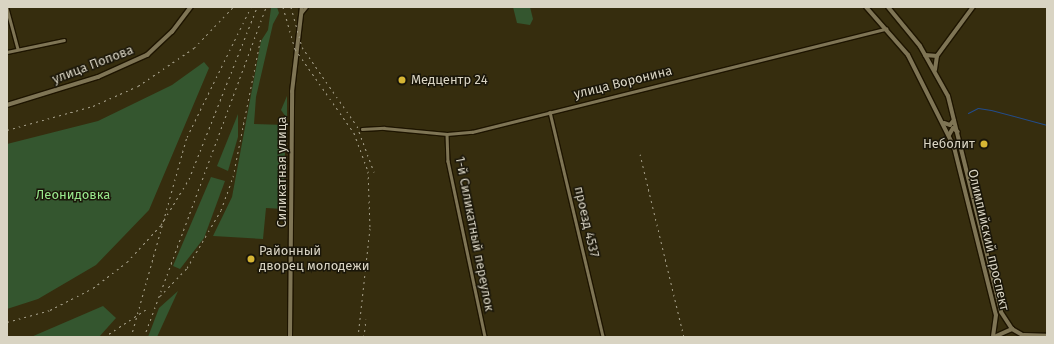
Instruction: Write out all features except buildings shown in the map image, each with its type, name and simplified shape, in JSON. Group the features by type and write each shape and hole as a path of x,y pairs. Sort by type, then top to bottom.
{"main road":[{"name":"Олимпийский проспект","path":"866,7 887,29 916,68 949,135 962,172 996,315 993,337"},
{"name":"Олимпийский проспект","path":"888,7 935,70 954,118 1001,312 1012,329"},
{"path":"944,123 952,125 954,118"},
{"path":"949,135 953,128 958,132"},
{"path":"993,337 1012,329 1025,336 1047,336"}],"street":[{"name":"улица Попова","path":"7,106 98,77 146,55 172,32 191,7"},
{"name":"Силикатная улица","path":"290,337 292,92 300,13 302,7"},
{"path":"300,13 306,7"},
{"path":"935,70 937,56 973,7"},
{"path":"7,8 18,49"},
{"name":"улица Воронина","path":"362,129 447,134 472,132 887,29"},
{"path":"7,52 64,40"},
{"path":"924,54 937,56"},
{"name":"проезд 4537","path":"550,112 603,337"},
{"name":"1-й Силикатный переулок","path":"447,134 448,161 485,337"}],"green space":[{"path":"277,7 279,13 273,24 256,97 254,124 286,125 283,209 266,208 263,239 213,236 232,197 261,41 268,30 271,8"},
{"path":"513,7 530,7 533,19 530,25 517,23"},
{"name":"Леонидовка","path":"204,62 209,68 149,210 96,265 38,299 7,309 7,144 98,121 172,85"},
{"path":"287,96 287,117 286,117 281,110"},
{"path":"238,114 238,137 228,171 217,166"},
{"path":"211,177 225,181 204,238 180,269 173,266"},
{"path":"178,291 157,337 148,337 159,308"},
{"path":"103,306 116,318 99,337 31,337"}],"waterway":[{"path":"968,113 978,108 1047,125"}],"railway":[{"path":"7,130 93,106 138,86 194,48 233,7"},
{"path":"131,337 187,137 251,7"},
{"path":"7,322 50,310 93,288 127,262 161,225 189,179 257,7"},
{"path":"144,337 266,7"},
{"path":"283,7 295,49 354,133 368,171 370,228 358,337"},
{"path":"291,7 302,47 357,126 374,172"},
{"path":"160,296 187,268 221,210 233,177 261,37"},
{"path":"640,154 684,337"},
{"path":"104,337 148,308"},
{"path":"364,337 366,319"}],"place":[{"name":"Медцентр 24","path":"402,80"},
{"name":"Неболит","path":"984,144"},
{"name":"Районный дворец молодежи","path":"251,259"}]}
